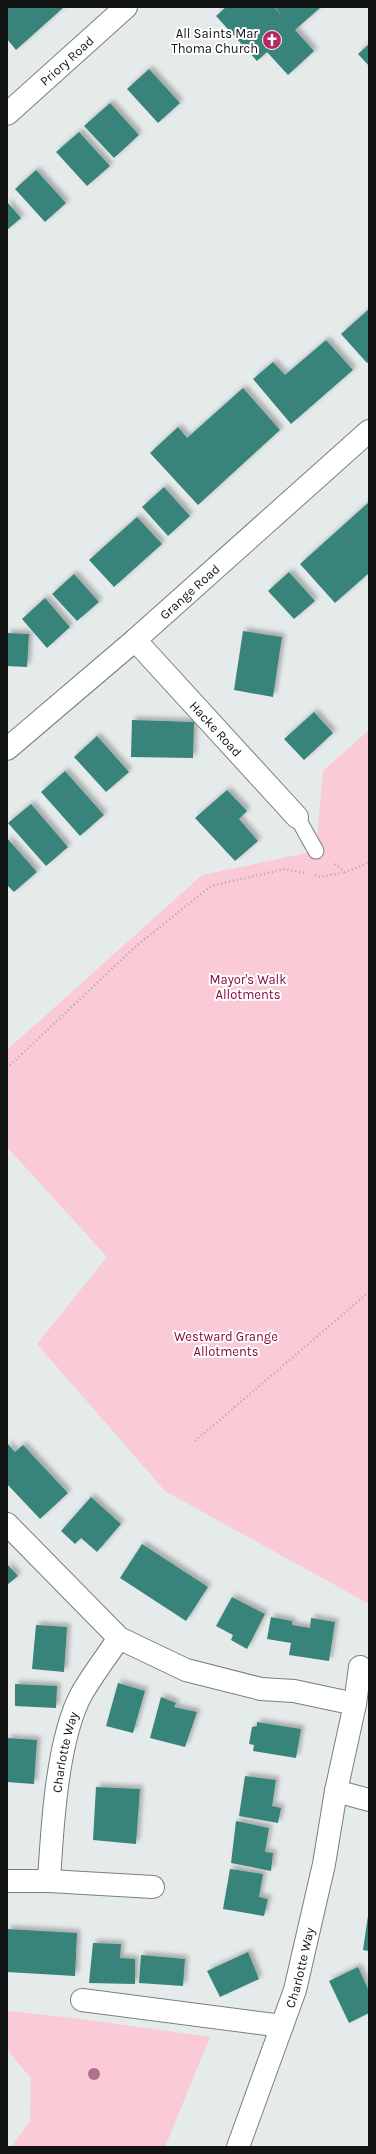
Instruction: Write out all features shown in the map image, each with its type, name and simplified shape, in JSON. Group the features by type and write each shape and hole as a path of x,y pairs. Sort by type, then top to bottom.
{"street":[{"name":"Priory Road","path":"7,114 126,7"},
{"name":"Grange Road","path":"7,749 136,640 369,431"},
{"name":"Hacke Road","path":"136,640 297,817"},
{"path":"7,1524 120,1638 186,1670 261,1689 294,1691 355,1704"},
{"name":"Charlotte Way","path":"49,1881 51,1846 61,1764 69,1724 82,1694 120,1638"},
{"name":"Charlotte Way","path":"238,2147 295,1990 324,1864 336,1791 355,1704 360,1667"},
{"path":"336,1791 369,1800"},
{"path":"7,1881 49,1881 153,1887"},
{"path":"82,2000 282,2026"}],"lane":[{"path":"297,817 316,851"}],"path":[{"path":"316,851 346,872"},
{"path":"314,875 321,877 346,872 362,866 369,861"},
{"path":"7,1068 136,946 211,886 285,869 307,874"},
{"path":"195,1441 369,1292"}],"green space":[{"path":"369,730 369,1604 165,1491 37,1344 107,1257 7,1147 7,1050 202,875 316,851 323,771"},
{"path":"7,2011 74,2018 210,2037 165,2147 11,2147 30,2121 31,2078 7,2050"}],"building":[{"path":"7,7 64,7 16,50 7,39"},
{"name":"All Saints Mar Thoma Church","path":"226,7 274,7 283,17 275,7 321,7 295,30 314,51 288,75 267,52 257,61 216,16"},
{"path":"369,44 369,66 358,54"},
{"path":"149,69 180,103 158,123 127,89"},
{"path":"110,103 139,135 114,158 84,126"},
{"path":"79,132 110,166 87,186 56,152"},
{"path":"36,170 66,203 45,222 15,189"},
{"path":"7,202 21,218 7,230"},
{"path":"369,309 369,362 367,363 341,334"},
{"path":"326,340 353,370 291,424 253,379 273,362 285,375"},
{"path":"243,388 280,430 198,505 150,453 178,427 187,438"},
{"path":"164,487 190,516 168,536 142,507"},
{"path":"369,502 369,573 335,603 300,564"},
{"path":"137,517 162,544 114,587 89,560"},
{"path":"289,572 315,601 294,619 268,591"},
{"path":"74,574 99,602 77,621 52,594"},
{"path":"45,598 70,627 47,648 22,619"},
{"path":"243,631 282,637 273,697 234,690"},
{"path":"7,633 29,634 27,667 7,666"},
{"path":"314,712 333,733 304,760 284,739"},
{"path":"132,720 194,722 193,758 131,757"},
{"path":"97,736 129,772 106,792 74,757"},
{"path":"65,771 104,815 80,836 41,792"},
{"path":"227,790 247,811 239,819 258,841 235,861 195,818"},
{"path":"31,804 68,847 46,866 8,823"},
{"path":"7,838 37,872 14,892 7,885"},
{"path":"7,1443 15,1452 23,1445 68,1493 40,1519 7,1484"},
{"path":"91,1497 121,1524 97,1552 81,1538 75,1544 61,1531"},
{"path":"142,1544 208,1587 186,1621 120,1578"},
{"path":"7,1564 18,1576 7,1585"},
{"path":"232,1597 265,1614 247,1649 231,1640 233,1635 216,1626"},
{"path":"271,1617 292,1621 292,1625 310,1628 311,1618 335,1622 329,1661 289,1655 291,1643 267,1639"},
{"path":"36,1625 67,1627 64,1672 32,1669"},
{"path":"118,1683 145,1691 133,1733 106,1726"},
{"path":"15,1684 57,1686 56,1708 15,1706"},
{"path":"161,1697 176,1703 174,1707 197,1712 185,1747 150,1738"},
{"path":"257,1722 301,1729 296,1758 253,1751 254,1745 249,1744 252,1727 257,1726"},
{"path":"7,1738 37,1740 34,1784 7,1782"},
{"path":"245,1776 276,1780 272,1806 281,1808 278,1823 239,1816"},
{"path":"96,1787 140,1789 136,1844 93,1840"},
{"path":"236,1821 269,1828 265,1852 273,1853 271,1871 231,1863"},
{"path":"230,1869 263,1874 259,1897 268,1899 264,1916 223,1909"},
{"path":"369,1916 369,1951 363,1950"},
{"path":"7,1929 77,1933 75,1976 7,1972"},
{"path":"93,1943 121,1944 120,1958 135,1959 135,1984 89,1983"},
{"path":"248,1952 259,1979 220,1997 207,1971"},
{"path":"141,1955 185,1959 183,1986 139,1983"},
{"path":"358,1967 369,1991 369,2013 349,2023 329,1981"}],"place":[{"name":"All Saints Mar Thoma Church","path":"272,40"}],"park label":[{"name":"Mayor's Walk Allotments","path":"248,986"},
{"name":"Westward Grange Allotments","path":"226,1344"}]}
